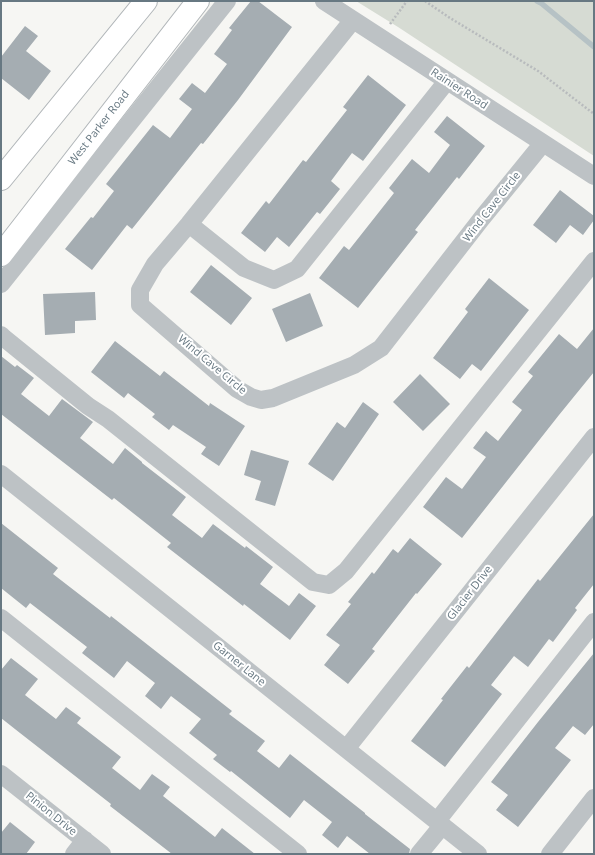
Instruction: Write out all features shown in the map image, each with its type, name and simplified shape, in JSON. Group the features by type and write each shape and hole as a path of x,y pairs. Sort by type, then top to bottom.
{"main road":[{"path":"1,179 146,1"},
{"name":"West Parker Road","path":"1,255 198,1"}],"street":[{"path":"1,284 227,1"},
{"name":"Rainier Road","path":"324,1 594,176"},
{"name":"Wind Cave Circle","path":"353,20 155,264 140,290 140,305 238,389 251,397 261,400 273,398 354,365 382,348 482,218 543,143"},
{"path":"189,224 244,268 274,280 297,269 448,81"},
{"path":"1,335 88,406 108,419 313,582 329,585 346,571 594,260"},
{"name":"Glacier Drive","path":"346,749 594,437"},
{"name":"Garner Lane","path":"1,474 478,854"},
{"path":"1,618 286,850"},
{"path":"419,854 440,823 594,622"},
{"name":"Pinion Drive","path":"1,774 79,847 102,854"},
{"path":"550,854 594,798"}],"path":[{"path":"380,37 407,1"},
{"path":"425,1 450,18 538,71 594,114"}],"shaded area":[{"path":"356,1 594,1 594,156 398,27"}],"building":[{"path":"251,1 258,1 292,27 238,100 203,144 201,143 132,229 127,225 92,270 65,249 91,217 93,218 114,191 106,184 153,125 170,138 192,109 179,99 192,83 205,93 227,64 214,54 232,30 229,28"},
{"path":"25,26 38,36 26,51 51,71 29,100 1,78 1,57"},
{"path":"368,75 406,105 363,161 352,153 331,181 340,189 320,214 317,212 289,247 277,237 265,252 241,233 266,201 269,204 303,160 306,162 347,110 343,107"},
{"path":"447,116 485,146 459,179 457,177 415,230 418,232 358,308 319,278 344,246 349,250 394,193 389,188 412,159 429,173 450,145 434,132"},
{"path":"560,190 594,216 594,220 583,235 570,225 556,243 533,225"},
{"path":"211,265 252,298 231,325 190,292"},
{"path":"489,278 529,310 481,371 472,364 460,379 433,358 468,312 465,309"},
{"path":"95,292 96,320 75,321 75,333 45,335 43,294"},
{"path":"310,293 323,326 286,342 272,309"},
{"path":"594,328 594,372 462,538 423,507 446,477 462,489 486,457 473,448 486,431 498,441 522,410 512,402 533,376 528,372 559,334 577,349"},
{"path":"115,341 160,376 164,371 209,406 210,403 245,426 219,466 201,454 206,447 173,425 169,430 152,417 155,414 128,393 124,398 91,372"},
{"path":"1,356 15,367 17,365 34,378 21,394 49,416 62,399 93,422 80,438 113,464 125,448 186,497 172,515 202,538 213,524 245,548 246,546 273,567 260,584 289,606 299,593 316,606 290,640 244,604 243,606 167,547 171,543 114,498 112,500 1,414"},
{"path":"420,374 450,404 423,431 393,402"},
{"path":"363,402 379,414 333,481 308,464 337,422 345,428"},
{"path":"251,450 289,461 275,506 255,500 261,481 244,475"},
{"path":"594,514 594,584 575,608 577,610 553,642 549,639 528,667 514,656 491,685 502,694 445,767 411,741 467,666 469,668 538,579 540,581"},
{"path":"1,523 58,568 53,574 110,618 111,616 232,711 229,714 265,741 257,751 279,768 290,754 410,849 409,854 370,854 347,836 338,848 322,835 332,822 304,800 290,818 231,771 230,772 213,759 217,755 189,733 201,719 171,696 161,709 145,696 155,683 127,661 114,678 82,653 87,647 30,603 26,608 1,588"},
{"path":"410,538 442,564 417,594 416,593 372,649 375,651 348,684 324,665 340,645 326,635 351,604 348,602 372,572 374,574 393,549 398,553"},
{"path":"594,653 594,724 585,735 573,726 555,748 571,760 518,827 496,810 508,795 491,782"},
{"path":"11,658 38,679 25,695 56,719 66,707 81,718 77,723 121,757 112,768 140,790 152,774 170,787 163,796 215,837 222,828 255,854 172,854 110,806 111,804 1,718 1,670"},
{"path":"10,822 35,842 26,854 1,854 1,833"}],"waterway":[{"path":"537,1 594,47"}]}
